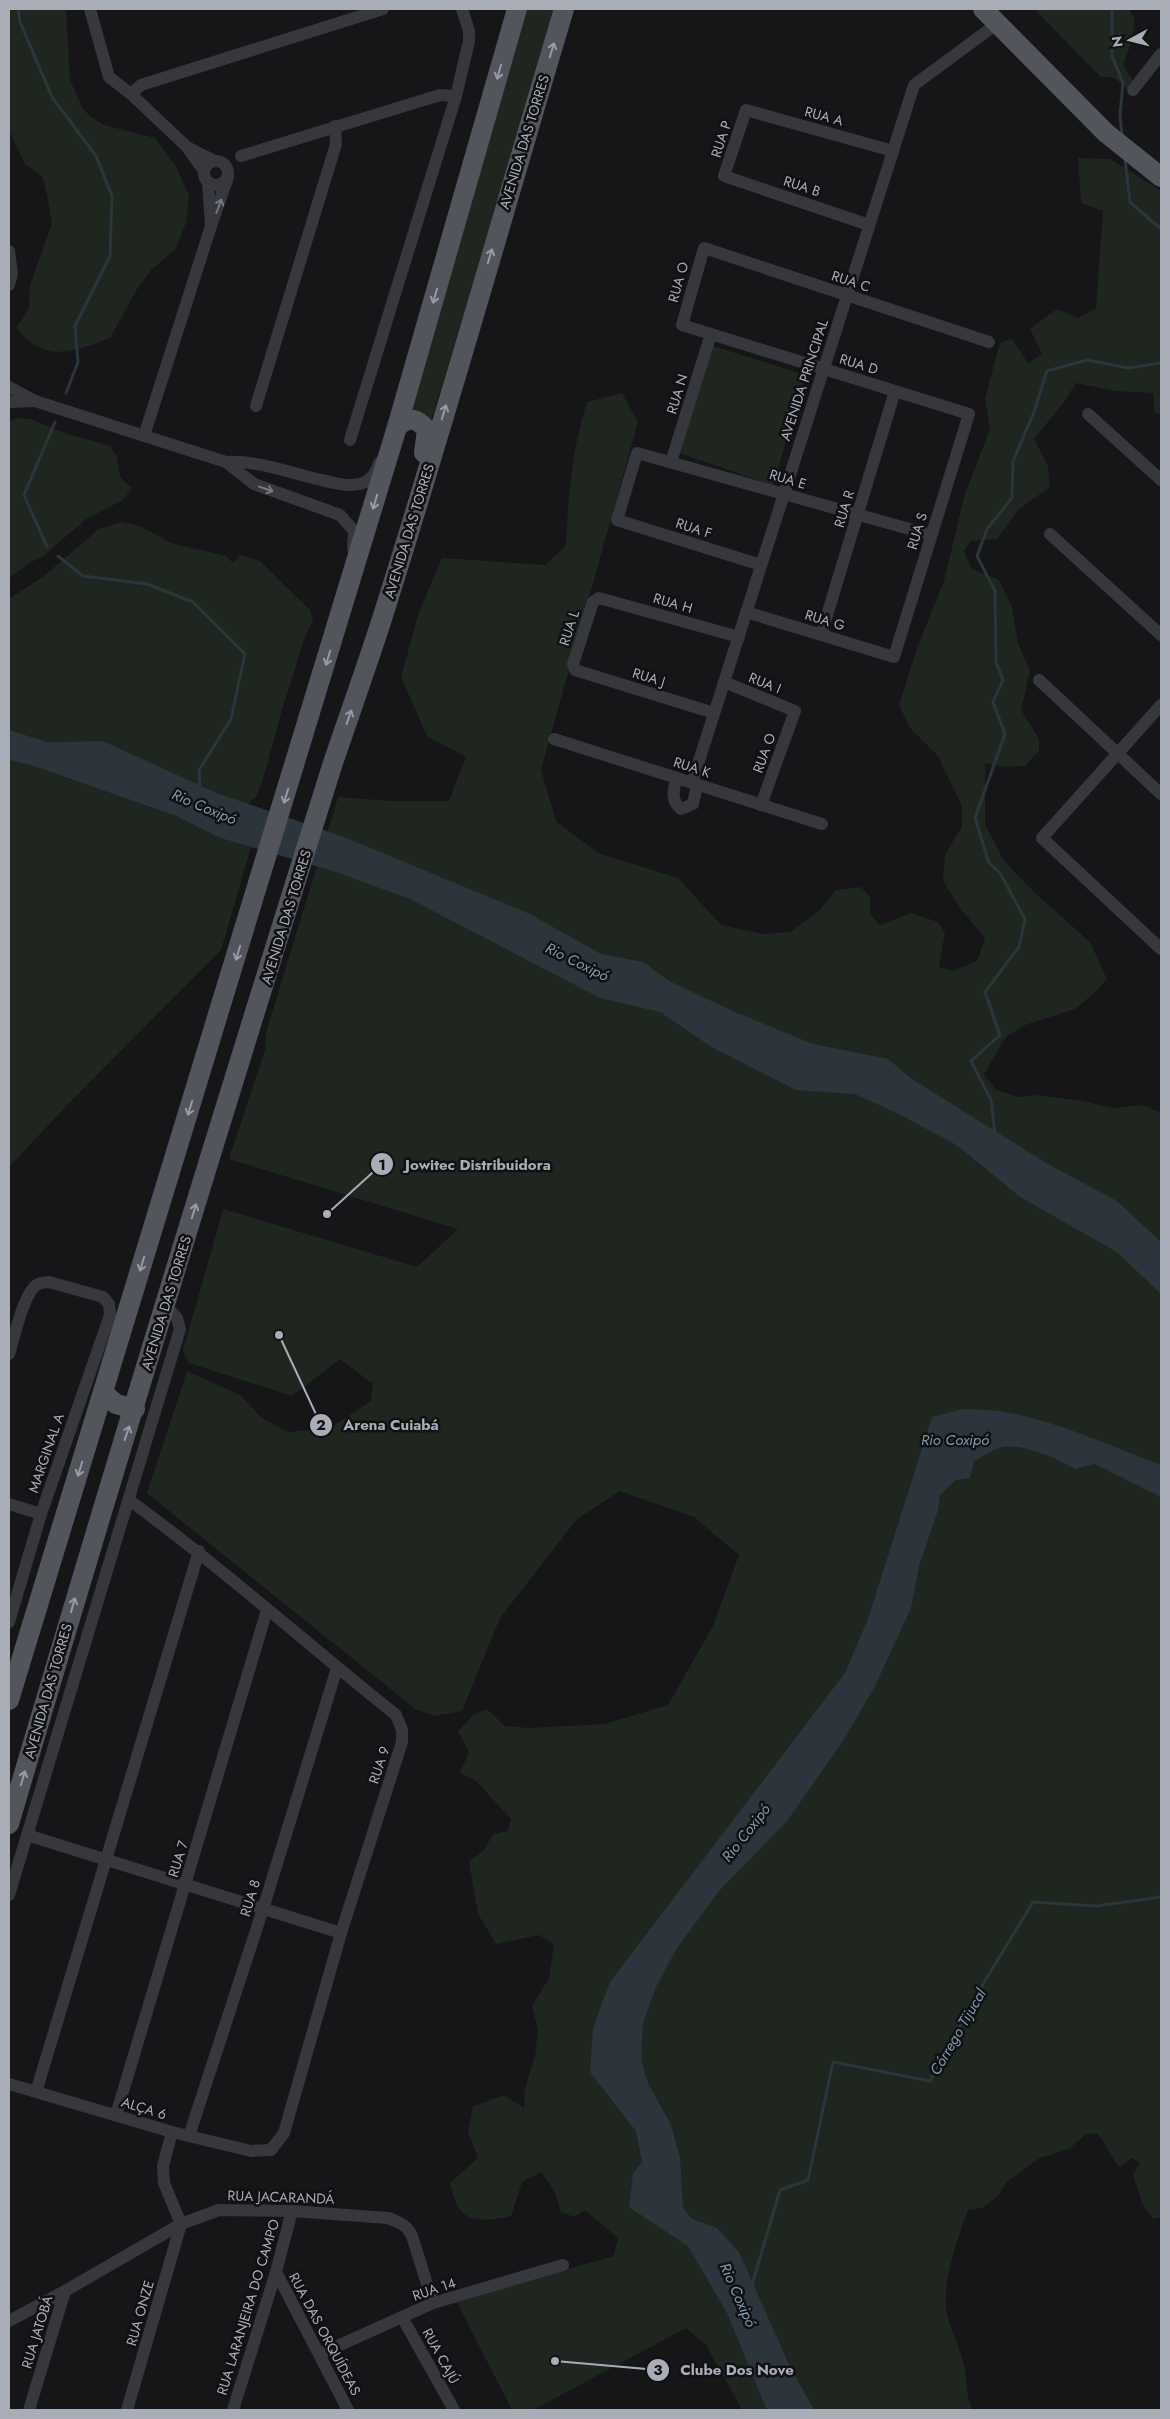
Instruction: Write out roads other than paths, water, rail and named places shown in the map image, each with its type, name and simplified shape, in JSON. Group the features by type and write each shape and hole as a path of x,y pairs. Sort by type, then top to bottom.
{"main road":[{"path":"9,1700 345,601 517,9"},
{"name":"AVENIDA DAS TORRES","path":"9,1824 115,1468 135,1409 164,1305 333,764 387,603 564,9"},
{"path":"983,9 1106,133 1161,176"},
{"path":"387,603 399,536 427,443 427,430 421,422 411,418 405,420 397,427"},
{"path":"103,1393 116,1404 135,1409"},
{"path":"87,1446 100,1446 108,1450 115,1468"}],"street":[{"path":"90,9 109,77 131,94 187,147 206,176 219,185 228,176 241,156"},
{"path":"131,94 141,85 383,9"},
{"path":"350,440 456,96 469,41 469,31 462,9"},
{"name":"AVENIDA PRINCIPAL","path":"676,778 673,797 675,804 680,809 693,804 695,784 714,713 914,85 998,23"},
{"path":"1133,90 1161,54"},
{"path":"211,226 206,176 208,164 241,156 440,95 456,96"},
{"name":"RUA A","path":"746,110 893,151"},
{"name":"RUA P","path":"724,176 746,110"},
{"path":"256,406 336,144 335,126"},
{"path":"144,436 228,176 226,166 187,147"},
{"name":"RUA B","path":"724,176 870,224"},
{"name":"RUA C","path":"704,248 989,342"},
{"name":"RUA O","path":"682,325 704,248"},
{"path":"9,251 12,274 9,285"},
{"name":"RUA D","path":"682,325 969,414"},
{"name":"RUA N","path":"671,462 711,334"},
{"path":"9,387 35,401 226,462 254,484 344,517 354,532 345,601"},
{"name":"RUA R","path":"821,635 895,391"},
{"path":"9,402 35,401"},
{"name":"RUA S","path":"894,657 969,414"},
{"path":"1088,414 1161,480"},
{"path":"226,462 242,461 332,483 361,484 375,474 386,442 397,427"},
{"name":"RUA E","path":"617,520 637,453 931,534"},
{"name":"RUA F","path":"617,520 761,566"},
{"path":"1050,534 1161,635"},
{"name":"RUA H","path":"600,598 739,637"},
{"name":"RUA L","path":"576,670 573,664 593,602 600,598"},
{"name":"RUA G","path":"746,612 894,657"},
{"name":"RUA J","path":"576,670 714,713"},
{"path":"1040,680 1161,794"},
{"name":"RUA I","path":"724,682 795,712"},
{"path":"1161,704 1042,838 1161,948"},
{"name":"RUA O","path":"761,805 795,712"},
{"name":"RUA K","path":"554,739 822,824"},
{"name":"MARGINAL A","path":"9,1354 34,1286 49,1282 103,1297 109,1304 110,1315 41,1514 9,1622"},
{"path":"9,1895 180,1330 177,1318 164,1305"},
{"name":"RUA 9","path":"129,1500 199,1551 267,1610 396,1715 402,1730 402,1742 341,1933 284,2133 271,2150"},
{"path":"9,1504 41,1514"},
{"path":"36,2092 199,1551"},
{"name":"RUA 7","path":"116,2115 267,1610"},
{"name":"RUA 8","path":"189,2136 263,1909 337,1668"},
{"path":"27,1835 341,1933"},
{"name":"ALÇA 6","path":"9,2084 172,2132 251,2151 271,2150"},
{"path":"172,2132 163,2166 164,2184 181,2224"},
{"name":"RUA JACARANDÁ","path":"9,2321 181,2224 219,2210 292,2211 388,2218 398,2221 408,2228 412,2236 433,2303"},
{"name":"RUA LARANJEIRA DO CAMPO","path":"233,2410 276,2272 292,2211"},
{"name":"RUA ONZE","path":"127,2410 181,2224"},
{"name":"RUA 14","path":"320,2354 433,2303 563,2265"},
{"name":"RUA DAS ORQUÍDEAS","path":"276,2272 348,2410"},
{"name":"RUA JATOBÁ","path":"29,2410 65,2291"},
{"name":"RUA CAJÚ","path":"402,2317 454,2410"},
{"path":"335,2410 340,2394"}],"water":[{"name":"Rio Coxipó","path":"9,730 48,742 103,741 217,793 344,837 530,914 601,954 643,962 669,981 735,1012 813,1044 888,1059 912,1079 1048,1164 1117,1201 1161,1242 1161,1294 1117,1252 1020,1197 958,1146 901,1115 855,1094 796,1090 713,1048 660,1012 600,998 410,899 333,871 220,838 176,816 31,765 9,760"},
{"name":"Rio Coxipó","path":"963,1409 988,1410 1039,1420 1161,1465 1161,1497 1095,1464 1075,1469 1048,1456 1027,1449 1007,1446 989,1452 974,1461 970,1478 956,1480 940,1495 938,1510 919,1566 911,1608 875,1686 843,1741 787,1821 719,1891 677,1948 656,1987 643,2023 641,2060 648,2083 671,2125 680,2158 683,2208 692,2219 717,2228 739,2252 791,2369 814,2410 767,2410 727,2313 688,2246 629,2207 633,2173 642,2162 636,2131 590,2072 593,2028 610,1982 845,1673 868,1619 932,1417"}],"waterway":[{"path":"18,9 20,22 52,97 96,156 112,196 110,256 75,326 78,362 66,393"},
{"path":"1112,9 1112,56 1123,83 1120,115 1122,135"},
{"path":"1125,159 1130,202 1161,229"},
{"path":"995,1134 991,1100 971,1061 1000,1035 985,992 1019,947 1025,919 1000,873 989,863 975,818 1005,734 993,702 1003,680 996,662 995,591 977,556 987,529 1012,498 1013,461 1034,412 1047,371 1087,360 1128,368 1161,363"},
{"path":"47,547 24,495 55,422"},
{"path":"58,556 83,576 147,584 193,602 245,654 231,719 199,770 200,788"},
{"name":"Córrego Tijucal","path":"752,2285 780,2190 808,2180 833,2062 930,2081 980,1989 1033,1902 1096,1906 1161,1897"}],"place":[{"name":"Jowitec Distribuidora","path":"327,1214"},
{"name":"Arena Cuiabá","path":"279,1335"},
{"name":"Clube Dos Nove","path":"555,2361"}]}
